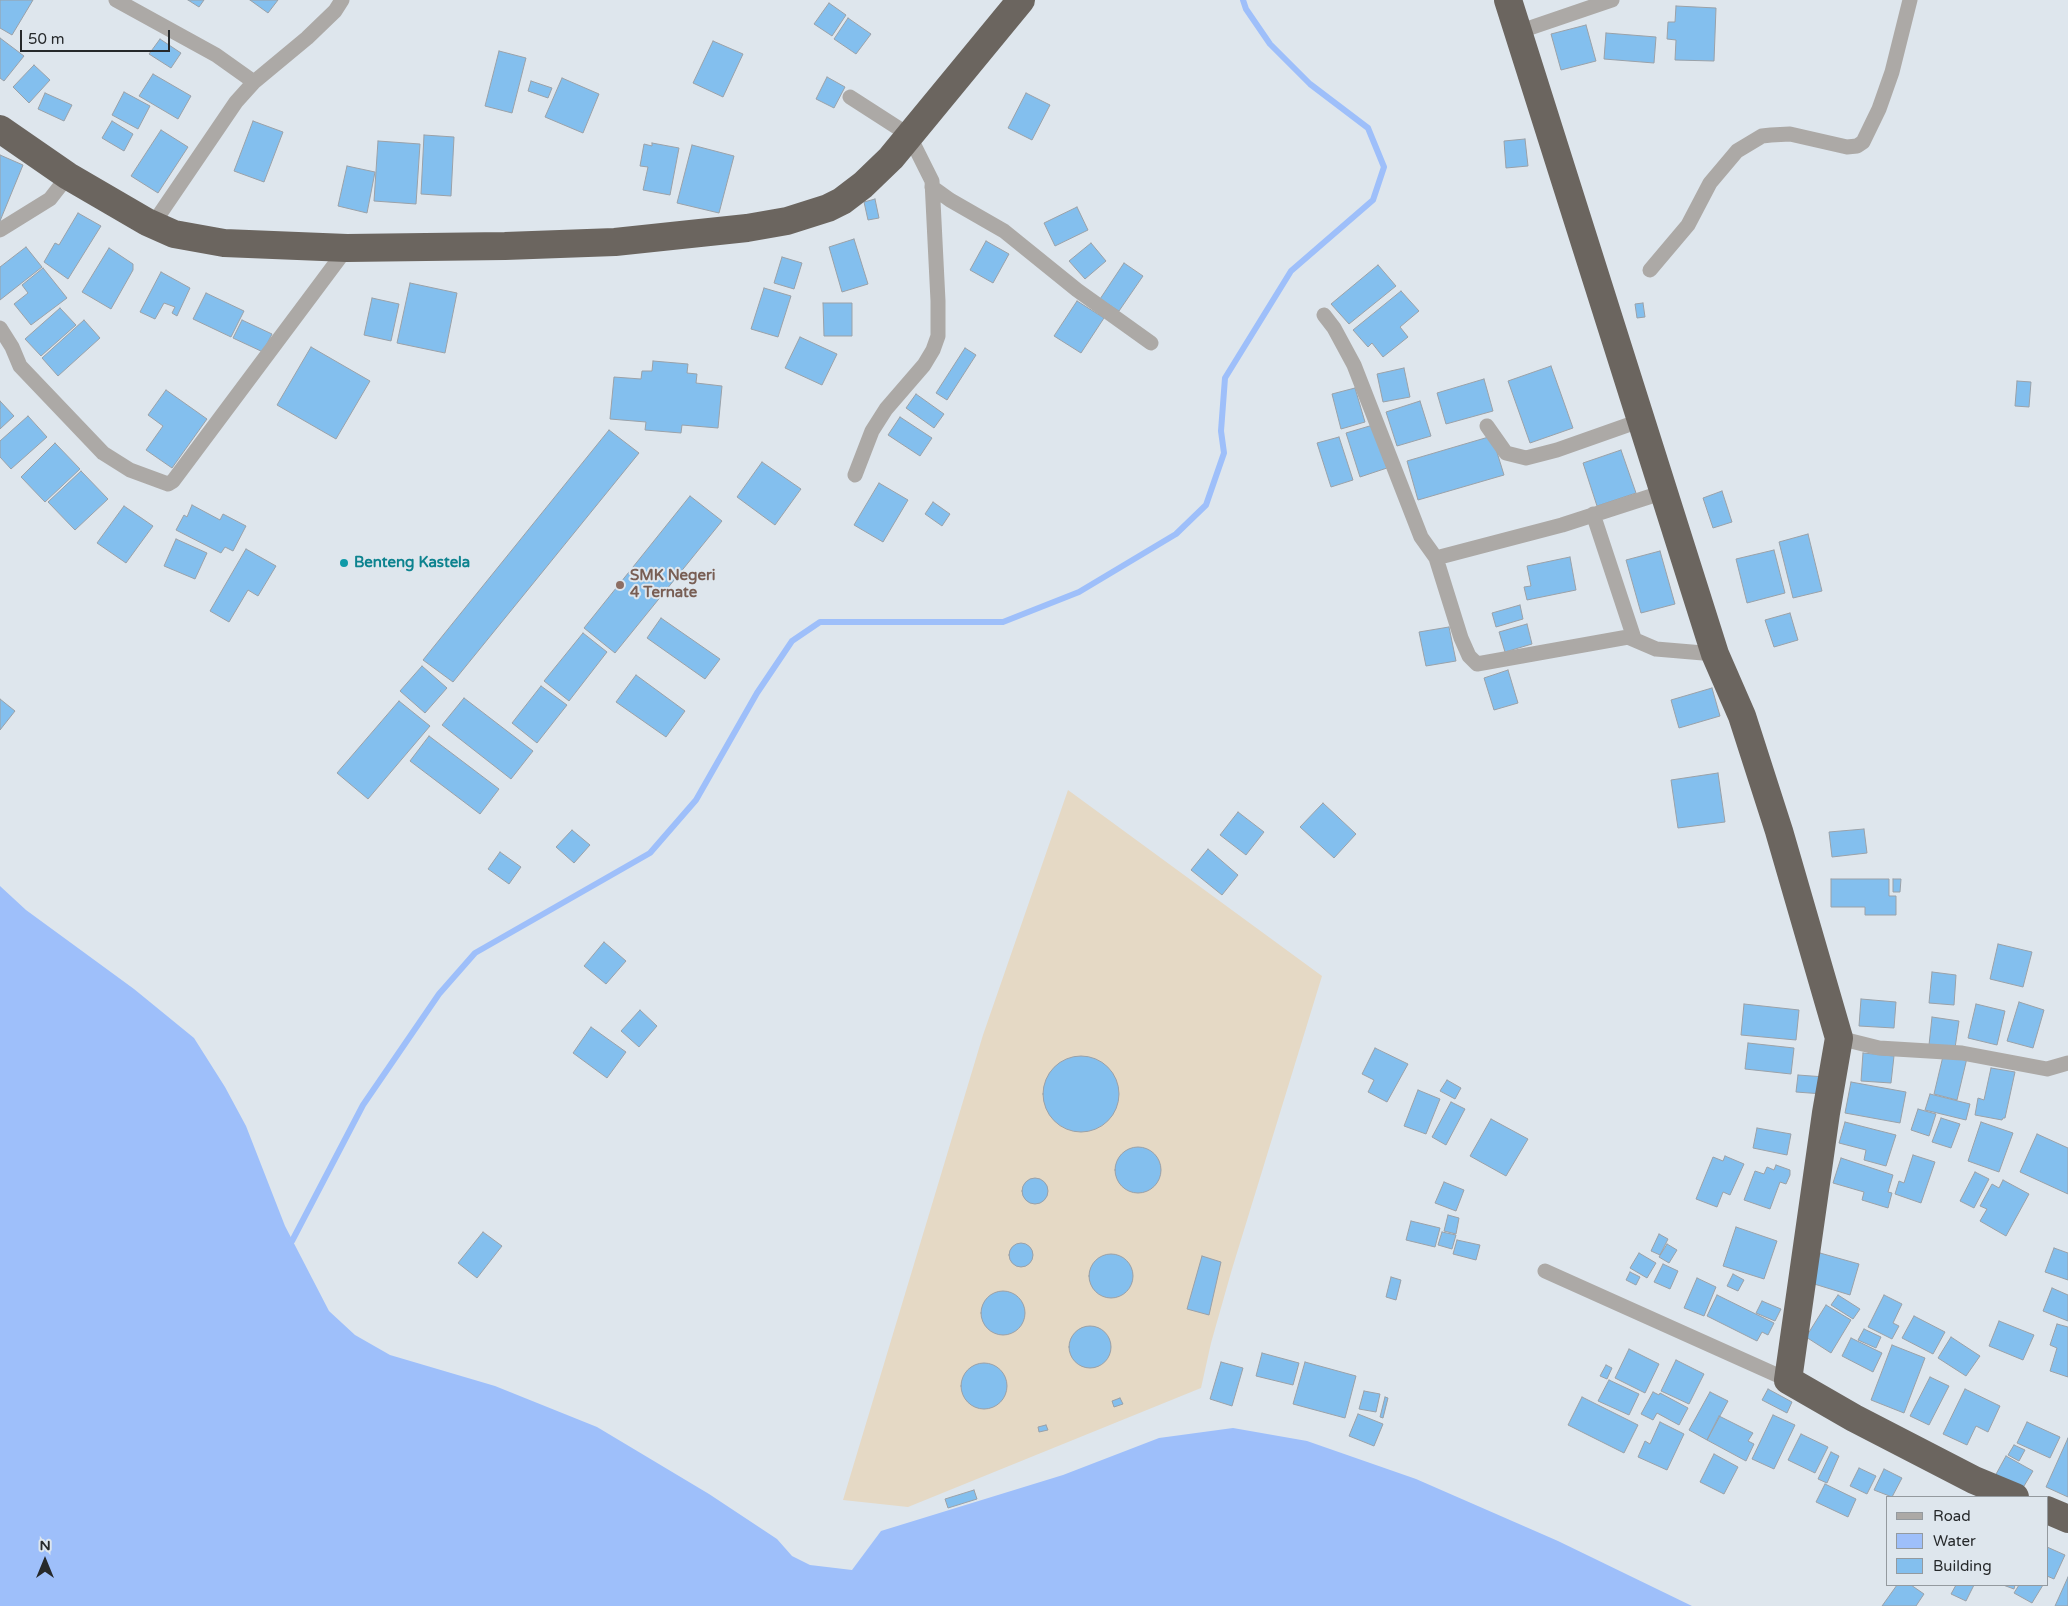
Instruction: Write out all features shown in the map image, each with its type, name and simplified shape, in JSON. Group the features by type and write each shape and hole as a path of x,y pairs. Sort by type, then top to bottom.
{"highway":[{"path":"0,129 68,176 153,224 174,234 224,243 347,248 615,242 703,234 787,221 828,208 842,201 864,185 891,158 1020,0"},
{"path":"1508,0 1558,164 1642,420 1715,654 1742,716 1779,831 1840,1038 1823,1133 1788,1380 1888,1436 1974,1480 2013,1496"},
{"path":"2048,1510 2068,1519"}],"street":[{"path":"116,0 216,56 254,82"},
{"path":"153,224 236,102 254,82 308,38 335,11 342,0"},
{"path":"1518,32 1612,0"},
{"path":"1650,270 1688,225 1710,183 1737,150 1762,136 1771,135 1790,134 1847,147 1857,146 1863,142 1879,109 1892,72 1910,0"},
{"path":"850,97 909,135 932,181 938,336 933,350 924,365 900,390 872,431 855,475"},
{"path":"0,230 50,200 68,176"},
{"path":"932,188 1004,231 1077,290 1151,343"},
{"path":"0,328 12,347 20,366 103,453 130,470 168,484 173,481 347,248"},
{"path":"1324,316 1334,328 1354,365 1421,537 1436,558 1461,638 1469,656 1477,664 1621,638 1634,638 1656,649 1715,654"},
{"path":"1487,426 1506,454 1526,458 1557,450 1642,420"},
{"path":"1436,558 1562,525 1664,492"},
{"path":"1594,514 1634,638"},
{"path":"1840,1038 1879,1048 1962,1053 2047,1069 2068,1063"},
{"path":"1545,1271 1788,1380"}],"shaded area":[{"path":"1068,790 1322,976 1232,1269 1211,1343 1201,1388 908,1507 843,1500 983,1035"}],"water":[{"path":"0,886 26,910 134,989 194,1038 225,1087 246,1126 285,1226 329,1311 355,1335 390,1355 495,1386 597,1427 709,1494 777,1539 792,1556 810,1565 852,1570 881,1531 1063,1475 1159,1438 1233,1428 1307,1441 1416,1479 1558,1541 1692,1606 0,1606"}],"building":[{"path":"0,0 33,0 12,35 0,28"},
{"path":"188,0 204,0 199,7"},
{"path":"250,0 278,0 268,13"},
{"path":"829,3 846,15 832,36 814,24"},
{"path":"1676,6 1716,8 1714,61 1675,60 1676,40 1667,39 1668,22 1675,22"},
{"path":"848,18 871,34 856,54 834,39"},
{"path":"1586,25 1596,61 1561,70 1551,34"},
{"path":"1606,33 1656,37 1654,63 1604,59"},
{"path":"0,38 24,56 4,81 0,78"},
{"path":"160,39 181,53 171,68 149,54"},
{"path":"713,41 743,54 723,97 693,83"},
{"path":"499,51 526,58 512,113 485,106"},
{"path":"34,65 50,80 29,103 13,87"},
{"path":"153,74 191,96 178,119 139,96"},
{"path":"827,77 845,87 834,108 816,99"},
{"path":"562,78 599,94 583,133 545,117"},
{"path":"531,81 552,88 548,98 528,91"},
{"path":"124,92 150,106 138,129 112,115"},
{"path":"45,93 72,105 64,121 38,109"},
{"path":"1026,93 1050,105 1032,140 1008,128"},
{"path":"112,121 133,134 124,151 102,138"},
{"path":"253,121 283,132 264,182 234,171"},
{"path":"161,130 188,147 158,193 131,176"},
{"path":"424,135 454,137 451,196 421,194"},
{"path":"1525,139 1528,166 1506,168 1504,141"},
{"path":"378,141 420,144 416,204 374,201"},
{"path":"652,143 679,148 670,195 643,190 648,167 640,166 644,144 652,146"},
{"path":"692,145 734,156 719,213 677,203"},
{"path":"0,155 23,165 0,221"},
{"path":"347,166 375,172 367,213 338,206"},
{"path":"875,199 879,218 868,220 864,202"},
{"path":"1077,207 1088,230 1055,246 1044,223"},
{"path":"78,213 101,226 68,279 44,262 55,243 59,245"},
{"path":"854,239 868,284 842,292 829,247"},
{"path":"986,241 1009,254 993,283 970,270"},
{"path":"1091,243 1106,261 1085,279 1069,261"},
{"path":"26,247 42,267 0,300 0,267"},
{"path":"109,248 133,264 133,270 111,309 82,292"},
{"path":"782,257 802,263 794,289 774,283"},
{"path":"1124,263 1143,276 1119,311 1100,299"},
{"path":"1378,265 1396,286 1349,324 1331,304"},
{"path":"43,268 67,298 31,325 14,304 28,293 22,285"},
{"path":"161,272 190,288 177,316 172,313 175,307 164,303 155,319 140,312"},
{"path":"410,283 457,293 445,353 397,343"},
{"path":"764,288 791,296 778,337 751,329"},
{"path":"1401,291 1419,311 1400,327 1408,337 1383,357 1372,343 1368,347 1353,330"},
{"path":"206,293 244,311 231,337 193,319"},
{"path":"372,298 399,304 391,341 364,335"},
{"path":"1077,301 1104,318 1081,353 1054,336"},
{"path":"823,303 852,303 852,336 824,336"},
{"path":"1643,303 1645,317 1637,318 1635,304"},
{"path":"60,308 76,325 41,356 25,339"},
{"path":"84,320 100,338 58,376 42,358"},
{"path":"242,320 272,334 263,352 233,338"},
{"path":"800,337 837,354 822,385 785,368"},
{"path":"311,347 370,381 336,439 277,405"},
{"path":"965,348 976,355 947,400 936,393"},
{"path":"653,361 688,364 687,373 697,374 696,383 722,386 718,428 682,425 681,433 645,430 646,422 610,419 614,377 641,379 642,371 652,371"},
{"path":"1551,366 1573,428 1530,443 1508,381"},
{"path":"1404,368 1410,397 1383,402 1377,374"},
{"path":"1484,379 1493,411 1446,424 1437,393"},
{"path":"2017,381 2031,382 2029,407 2015,406"},
{"path":"1355,388 1365,422 1341,429 1332,394"},
{"path":"166,390 207,419 172,468 146,450 163,426 148,415"},
{"path":"916,394 944,414 934,428 906,408"},
{"path":"0,401 14,416 0,429"},
{"path":"1420,401 1431,436 1397,446 1386,412"},
{"path":"28,416 47,437 11,469 0,457 0,441"},
{"path":"900,417 932,438 920,456 888,435"},
{"path":"1373,425 1387,468 1360,477 1346,433"},
{"path":"609,430 639,453 453,682 423,660"},
{"path":"1492,436 1504,475 1418,500 1407,461"},
{"path":"1339,437 1353,480 1331,487 1317,443"},
{"path":"55,443 80,469 45,502 21,477"},
{"path":"1621,450 1636,493 1597,506 1583,463"},
{"path":"762,462 801,489 775,525 737,497"},
{"path":"81,471 108,499 75,530 48,502"},
{"path":"879,483 908,500 883,542 854,525"},
{"path":"1722,491 1732,522 1713,528 1703,498"},
{"path":"690,496 722,521 615,653 584,628"},
{"path":"933,502 950,514 942,526 925,514"},
{"path":"192,505 220,520 223,514 246,526 233,551 225,547 221,553 176,530 184,515 187,517"},
{"path":"124,506 153,526 126,563 97,543"},
{"path":"1808,534 1822,591 1793,598 1779,542"},
{"path":"176,539 207,553 195,579 164,566"},
{"path":"246,549 276,566 258,596 248,590 229,622 210,611"},
{"path":"1774,550 1785,593 1747,603 1736,559"},
{"path":"1660,551 1675,604 1641,613 1626,560"},
{"path":"1570,557 1576,590 1527,600 1524,587 1531,586 1527,566"},
{"path":"1520,605 1523,619 1496,627 1492,613"},
{"path":"1790,613 1798,640 1774,647 1765,620"},
{"path":"661,618 720,659 705,679 647,638"},
{"path":"1527,624 1532,644 1505,652 1499,632"},
{"path":"1449,627 1456,661 1426,666 1419,632"},
{"path":"583,633 607,652 569,701 544,681"},
{"path":"422,666 447,688 425,713 400,691"},
{"path":"1508,670 1518,703 1494,710 1484,678"},
{"path":"636,675 685,711 666,737 616,702"},
{"path":"541,686 567,705 537,743 512,723"},
{"path":"1712,688 1720,716 1679,728 1671,700"},
{"path":"464,698 533,751 511,779 442,725"},
{"path":"0,699 15,711 0,730"},
{"path":"399,701 430,726 368,799 337,773"},
{"path":"429,736 499,789 480,814 410,761"},
{"path":"1718,773 1725,822 1678,828 1671,780"},
{"path":"1323,803 1356,834 1334,858 1300,827"},
{"path":"1238,812 1264,832 1246,855 1220,835"},
{"path":"1864,829 1867,853 1832,857 1829,832"},
{"path":"572,830 590,845 574,863 556,847"},
{"path":"1208,849 1238,875 1222,895 1191,870"},
{"path":"500,852 521,867 509,884 488,869"},
{"path":"1831,879 1889,879 1889,896 1896,896 1896,915 1865,915 1865,907 1831,907"},
{"path":"1893,879 1901,879 1900,892 1893,892"},
{"path":"604,942 626,961 606,984 584,966"},
{"path":"1998,944 2032,952 2023,987 1990,979"},
{"path":"1932,972 1956,975 1954,1005 1929,1003"},
{"path":"1861,999 1896,1002 1894,1028 1859,1026"},
{"path":"2019,1002 2044,1010 2033,1048 2007,1041"},
{"path":"1744,1004 1799,1010 1796,1040 1741,1035"},
{"path":"1976,1004 2005,1011 1997,1045 1968,1038"},
{"path":"640,1010 657,1026 639,1047 621,1031"},
{"path":"1932,1017 1959,1021 1955,1048 1929,1045"},
{"path":"591,1027 626,1052 607,1078 573,1053"},
{"path":"1748,1043 1794,1048 1791,1074 1745,1069"},
{"path":"1375,1048 1408,1064 1387,1102 1368,1092 1374,1080 1362,1074"},
{"path":"1944,1052 1967,1058 1957,1100 1934,1094"},
{"path":"1863,1053 1894,1056 1891,1083 1861,1081"},
{"path":"1089,1056 1102,1062 1113,1073 1119,1086 1117,1109 1102,1126 1089,1132 1073,1132 1060,1126 1045,1109 1043,1086 1049,1073 1066,1058"},
{"path":"1991,1068 2015,1072 2005,1118 2002,1120 1975,1115 1978,1098 1984,1100"},
{"path":"1798,1075 1825,1077 1823,1094 1796,1092"},
{"path":"1447,1080 1461,1088 1455,1099 1440,1091"},
{"path":"1851,1082 1906,1092 1900,1123 1845,1113"},
{"path":"1418,1090 1440,1099 1426,1134 1404,1126"},
{"path":"1930,1094 1970,1104 1966,1120 1925,1110"},
{"path":"1451,1102 1465,1109 1446,1145 1432,1137"},
{"path":"1918,1109 1936,1114 1929,1136 1911,1130"},
{"path":"1941,1118 1960,1124 1951,1148 1932,1142"},
{"path":"1491,1119 1528,1139 1506,1176 1470,1156"},
{"path":"1845,1122 1896,1135 1886,1166 1864,1160 1866,1150 1839,1143"},
{"path":"1981,1122 2013,1133 1999,1172 1968,1161"},
{"path":"1757,1128 1791,1134 1787,1155 1753,1148"},
{"path":"2037,1134 2068,1148 2068,1194 2020,1172"},
{"path":"1143,1147 1155,1153 1160,1161 1160,1179 1155,1187 1147,1192 1133,1193 1121,1187 1116,1179 1115,1165 1121,1153 1129,1148"},
{"path":"1913,1155 1935,1162 1921,1203 1895,1194 1899,1181 1904,1183"},
{"path":"1725,1156 1744,1164 1730,1195 1723,1192 1717,1207 1696,1199 1713,1157 1723,1161"},
{"path":"1841,1158 1893,1175 1888,1192 1892,1193 1888,1208 1862,1200 1864,1192 1833,1183"},
{"path":"1776,1165 1790,1170 1790,1175 1786,1184 1780,1182 1770,1209 1744,1200 1755,1171 1764,1174 1767,1167 1774,1170"},
{"path":"1975,1172 1989,1179 1974,1208 1960,1201"},
{"path":"1035,1178 1044,1182 1048,1191 1044,1200 1035,1204 1026,1200 1022,1191 1026,1182"},
{"path":"2003,1180 2029,1194 2006,1236 1980,1221 1987,1209 1980,1206 1992,1184 1999,1188"},
{"path":"1444,1182 1464,1190 1456,1211 1435,1203"},
{"path":"1448,1215 1459,1218 1456,1234 1444,1231"},
{"path":"1411,1221 1440,1228 1435,1247 1406,1240"},
{"path":"1736,1227 1777,1241 1764,1279 1723,1266"},
{"path":"483,1232 502,1246 477,1278 458,1263"},
{"path":"1442,1232 1456,1235 1452,1249 1438,1245"},
{"path":"1659,1234 1668,1239 1660,1255 1651,1251"},
{"path":"1457,1240 1480,1245 1476,1260 1453,1254"},
{"path":"1021,1243 1030,1246 1033,1255 1030,1264 1021,1267 1012,1264 1009,1255 1012,1246"},
{"path":"1667,1244 1677,1250 1669,1263 1659,1257"},
{"path":"2054,1248 2068,1253 2068,1280 2045,1272"},
{"path":"1639,1253 1656,1263 1647,1278 1630,1268"},
{"path":"1820,1253 1859,1264 1850,1295 1811,1283"},
{"path":"1111,1254 1123,1258 1129,1264 1133,1276 1129,1288 1123,1294 1111,1298 1099,1294 1093,1288 1089,1276 1093,1264 1099,1258"},
{"path":"1202,1256 1221,1262 1209,1315 1187,1309"},
{"path":"1663,1264 1678,1271 1670,1289 1654,1282"},
{"path":"1630,1272 1640,1277 1636,1285 1626,1280"},
{"path":"1733,1274 1744,1280 1738,1291 1727,1286"},
{"path":"1391,1277 1401,1280 1396,1300 1386,1297"},
{"path":"1697,1278 1716,1287 1704,1316 1684,1308"},
{"path":"2052,1288 2068,1295 2068,1321 2043,1311"},
{"path":"1003,1291 1015,1295 1021,1301 1025,1313 1021,1325 1015,1331 1003,1335 991,1331 985,1325 981,1313 985,1301 991,1295"},
{"path":"1717,1295 1774,1323 1768,1335 1762,1332 1757,1341 1707,1316"},
{"path":"1838,1295 1860,1309 1853,1319 1831,1305"},
{"path":"1884,1295 1902,1304 1893,1323 1899,1326 1892,1339 1868,1327"},
{"path":"1762,1301 1781,1309 1775,1321 1756,1313"},
{"path":"1826,1305 1851,1320 1831,1353 1806,1337"},
{"path":"1914,1316 1945,1332 1933,1354 1902,1338"},
{"path":"1999,1321 2034,1335 2023,1360 1989,1346"},
{"path":"2057,1324 2068,1327 2068,1377 2050,1371 2057,1348 2050,1345"},
{"path":"1094,1326 1102,1329 1108,1335 1111,1347 1108,1359 1102,1365 1086,1368 1078,1365 1072,1359 1069,1343 1072,1335 1078,1329"},
{"path":"1864,1329 1881,1337 1876,1348 1858,1340"},
{"path":"1951,1337 1980,1356 1966,1376 1938,1358"},
{"path":"1851,1338 1882,1353 1873,1372 1842,1356"},
{"path":"1892,1345 1925,1358 1904,1413 1871,1400"},
{"path":"1629,1349 1659,1364 1645,1393 1615,1378"},
{"path":"1262,1353 1299,1363 1293,1385 1256,1376"},
{"path":"1676,1360 1704,1374 1689,1404 1661,1391"},
{"path":"1221,1362 1243,1368 1232,1406 1210,1399"},
{"path":"1305,1362 1356,1376 1345,1418 1293,1404"},
{"path":"984,1363 997,1367 1003,1373 1007,1386 1003,1399 997,1405 984,1409 971,1405 965,1399 961,1386 965,1373 971,1367"},
{"path":"1606,1365 1612,1368 1607,1379 1600,1376"},
{"path":"1930,1377 1949,1386 1929,1425 1910,1416"},
{"path":"1609,1380 1639,1394 1629,1415 1598,1401"},
{"path":"1768,1389 1792,1402 1787,1413 1762,1400"},
{"path":"1965,1389 2000,1406 1988,1432 1976,1426 1967,1445 1943,1434"},
{"path":"1364,1391 1380,1394 1376,1412 1359,1409"},
{"path":"1653,1392 1659,1395 1660,1393 1688,1408 1679,1425 1657,1413 1653,1420 1641,1414"},
{"path":"1710,1392 1728,1401 1707,1440 1689,1430"},
{"path":"1385,1397 1388,1398 1383,1418 1380,1417"},
{"path":"1582,1397 1638,1425 1624,1453 1568,1425"},
{"path":"1120,1398 1123,1404 1114,1407 1112,1401"},
{"path":"1358,1414 1383,1424 1374,1446 1349,1436"},
{"path":"1773,1415 1795,1425 1774,1469 1752,1459"},
{"path":"1719,1416 1753,1433 1748,1441 1754,1444 1746,1461 1707,1440"},
{"path":"1660,1422 1684,1434 1667,1470 1638,1457 1645,1441 1650,1444"},
{"path":"2027,1422 2060,1437 2050,1458 2017,1443"},
{"path":"1046,1425 1048,1430 1039,1432 1038,1427"},
{"path":"1801,1434 1828,1447 1815,1473 1788,1460"},
{"path":"2068,1438 2068,1497 2046,1487"},
{"path":"2014,1445 2025,1450 2019,1461 2008,1455"},
{"path":"1831,1452 1839,1456 1827,1483 1818,1479"},
{"path":"1714,1454 1738,1467 1724,1494 1700,1482"},
{"path":"2006,1456 2033,1471 2021,1491 1995,1476"},
{"path":"1859,1468 1876,1476 1867,1494 1850,1486"},
{"path":"1884,1469 1902,1478 1893,1496 1874,1490"},
{"path":"1825,1484 1856,1499 1848,1517 1816,1502"},
{"path":"974,1490 977,1499 948,1508 945,1499"},
{"path":"2048,1547 2065,1555 2054,1579 2048,1576"},
{"path":"2068,1577 2068,1606 2055,1606"},
{"path":"1896,1586 1912,1586 1924,1594 1916,1606 1882,1606"},
{"path":"1955,1586 1974,1586 1966,1601 1951,1594"},
{"path":"2018,1586 2042,1586 2032,1603 2014,1593"}],"waterway":[{"path":"292,1241 363,1105 439,994 475,953 650,853 696,800 757,693 792,641 820,622 1003,622 1079,592 1176,534 1206,505 1224,453 1221,431 1225,378 1291,271 1373,200 1384,167 1368,128 1310,84 1270,44 1246,9 1243,0"}],"place":[{"name":"Benteng Kastela","path":"344,563"},
{"name":"SMK Negeri 4 Ternate","path":"620,585"}]}
